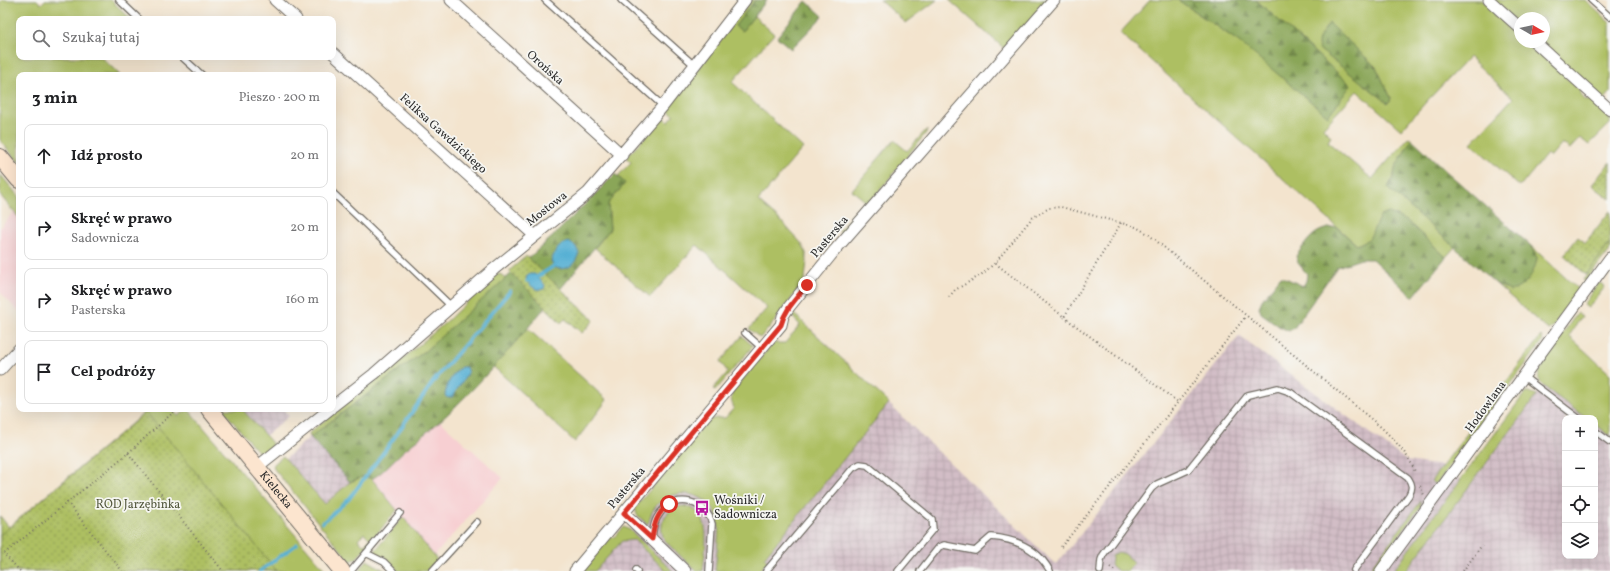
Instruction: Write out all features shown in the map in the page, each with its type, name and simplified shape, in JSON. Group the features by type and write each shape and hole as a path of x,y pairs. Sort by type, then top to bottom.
{"main road":[{"path":"0,157 16,176"},
{"name":"Kielecka","path":"211,412 342,571"}],"street":[{"path":"275,0 293,16"},
{"name":"Orońska","path":"450,0 622,156"},
{"name":"Mostowa","path":"336,404 374,374 534,235 588,193 622,156 663,106 745,0"},
{"name":"Pasterska","path":"575,571 781,325 789,307 835,250 1054,0"},
{"path":"1489,0 1514,23"},
{"path":"1542,48 1610,110"},
{"name":"Feliksa Gawdzickiego","path":"336,56 534,235"},
{"name":"Hodowlana","path":"1381,571 1524,378 1610,258"},
{"path":"0,370 16,352"},
{"path":"257,467 326,412"},
{"path":"624,513 685,571"}],"lane":[{"path":"119,0 136,16"},
{"path":"545,0 663,106"},
{"path":"621,0 694,64"},
{"path":"1591,0 1610,17"},
{"path":"185,60 199,72"},
{"path":"336,196 452,307"},
{"path":"745,333 762,348"},
{"path":"1524,378 1574,415"},
{"path":"1100,571 1103,555 1152,488 1157,484 1188,470 1248,396 1278,388 1290,392 1408,478 1411,482 1412,488 1409,495 1354,570"},
{"path":"1598,432 1610,442"},
{"path":"766,571 853,468 860,464 867,465 932,519 933,529 898,571"},
{"path":"652,539 656,520 660,513 669,504 682,500 696,504 707,512 711,518 712,524 709,571"},
{"path":"351,571 400,513"},
{"path":"432,571 477,522"},
{"path":"920,571 939,547 944,545 975,551 991,537 1018,542 1028,546 1050,571"},
{"path":"366,553 384,562 393,571"}],"path":[{"path":"949,297 955,290 981,276 996,263 1032,218 1049,208 1061,207 1136,227 1148,234 1388,434 1412,463 1417,477"},
{"path":"1064,316 1121,223"},
{"path":"996,263 1178,402"},
{"path":"1061,547 1246,316"},
{"path":"20,571 4,554 128,453 174,412"},
{"path":"128,453 223,571"},
{"path":"1420,485 1429,507"},
{"path":"66,502 122,571"},
{"path":"1463,571 1482,545"}],"shaded area":[{"path":"14,212 16,214 16,309 0,292 0,228"},
{"path":"805,323 1056,565 1239,336 1407,461 1443,466 1469,486 1575,343 1610,374 1610,571 595,571"},
{"path":"426,408 503,478 434,556 372,479"},
{"path":"245,412 286,412 289,416 265,436"},
{"path":"310,437 350,482 325,504 285,459"}],"green space":[{"path":"2,0 37,0 41,4 45,0 111,0 128,16 16,16 16,60 104,60 117,72 16,72 16,159 0,140 0,2"},
{"path":"751,0 755,0 735,26 742,31 754,16 774,34 732,82 803,148 758,201 780,220 802,244 806,253 807,261 805,279 780,315 760,338 749,329 767,308 697,245 650,297 595,248 610,229 608,204 625,183 618,176 631,162 626,158 663,117 668,122 674,115 667,109"},
{"path":"755,0 767,0 742,31 735,26"},
{"path":"880,0 937,0 906,23"},
{"path":"949,0 1050,0 1007,51"},
{"path":"1150,0 1178,0 1238,41 1350,85 1256,0 1482,0 1493,9 1494,17 1498,16 1514,31 1514,48 1530,48 1531,51 1535,50 1580,90 1580,94 1586,101 1591,100 1610,118 1610,124 1589,145 1580,138 1570,149 1562,143 1550,157 1547,154 1520,187 1471,143 1513,98 1469,57 1401,130 1357,91 1323,128 1331,136 1328,142 1372,179 1409,137 1412,139 1395,168 1394,175 1388,188 1455,247 1446,257 1407,221 1357,245 1120,33","holes":["1328,23 1376,67 1391,98"]},
{"path":"1178,0 1256,0 1351,85 1328,116 1238,41"},
{"path":"1493,0 1585,0 1610,23 1610,93 1603,101 1546,48 1550,48 1550,12 1514,12 1514,19"},
{"path":"806,1 823,16 791,49 777,37"},
{"path":"1329,23 1376,67 1391,98 1388,103 1320,50 1318,47 1319,40"},
{"path":"927,129 926,133 843,236 839,231 865,201 852,190 894,140 907,151"},
{"path":"1412,139 1530,245 1537,258 1536,264 1532,274 1520,287 1510,291 1495,283 1388,188 1394,175 1395,168"},
{"path":"1610,162 1610,199 1592,185"},
{"path":"0,174 16,193 16,214 0,195"},
{"path":"615,174 625,183 608,204 610,229 532,323 492,369 439,422 406,449 377,476 372,479 364,476 350,482 310,437 425,351 552,237"},
{"path":"1610,211 1610,243 1586,275 1564,255 1578,237 1585,243"},
{"path":"1389,213 1407,221 1446,257 1413,297 1372,259 1361,259 1337,267 1294,328 1289,331 1280,327 1261,313 1259,307 1262,300 1281,276 1303,286 1306,281 1307,274 1298,263 1296,256 1312,236 1322,230 1336,227 1357,245 1369,239 1380,216"},
{"path":"1610,243 1610,249 1586,281 1583,280"},
{"path":"1530,245 1580,291 1550,330 1495,283 1510,291 1537,258"},
{"path":"526,256 594,320 582,333 565,319 561,323 509,271"},
{"path":"495,275 502,275 527,303 516,318 607,400 575,442 472,347 453,327 425,351 310,437 309,433 400,361 446,322"},
{"path":"1598,283 1603,284 1605,287 1588,308 1584,305 1585,302"},
{"path":"791,311 889,403 764,558 768,561 759,571 715,571 718,521 717,516 711,506 702,499 691,495 680,494 670,496 660,502 653,510 647,524 637,515 635,508 708,420 725,418 734,408 731,400 733,391 773,343 785,343 800,325 789,313"},
{"path":"1577,313 1582,316 1569,336 1610,374 1610,436 1598,426 1598,415 1582,415 1543,386 1539,379 1539,374 1543,366 1542,364"},
{"path":"742,336 753,346 715,391 713,389 728,372 720,362"},
{"path":"1541,336 1543,341 1438,482 1434,484 1431,481"},
{"path":"1525,393 1537,395 1406,571 1393,571"},
{"name":"ROD Jarzębinka","path":"145,412 175,412 178,416 184,412 191,412 326,571 0,571 0,516 9,527"},
{"name":"ROD Jarzębinka","path":"146,412 277,571 0,571 0,535"},
{"path":"225,412 245,412 272,443 271,450 262,455"},
{"path":"283,456 325,504 350,482 364,476 372,479 397,510 356,559 351,561 274,469 273,465","holes":["364,533 370,539 363,545 358,539"]},
{"path":"1421,501 1421,505 1418,510 1373,571 1368,571"},
{"path":"681,506 692,508 699,514 703,521 706,530 706,540 703,571 696,571 665,541 662,530 664,519 670,511"},
{"path":"403,517 438,561 428,571 398,571 391,564 373,553"},
{"path":"624,527 630,530 673,571 666,571 634,540 622,541 595,571 580,571 611,535 613,538"},
{"path":"1118,552 1125,554 1134,562 1128,571 1118,571 1111,565 1112,556"},
{"path":"367,560 386,571 360,571"}],"water":[{"path":"569,242 576,247 579,253 577,257 571,266 561,269 556,268 551,262 557,249"},
{"path":"530,274 535,274 545,285 544,289 535,288 528,283 526,277"},
{"path":"461,367 466,367 468,373 452,397 448,398 445,396 448,384 452,376"}],"waterway":[{"path":"527,281 537,277 554,266"},
{"path":"322,523 349,499 433,382 510,291"},
{"path":"260,571 297,544"}],"place":[{"name":"Wośniki / Sadownicza","path":"702,508"}],"route":[{"path":"669,504 660,513 656,520 653,528 652,539 624,513 781,325 789,307 807,285"}]}
